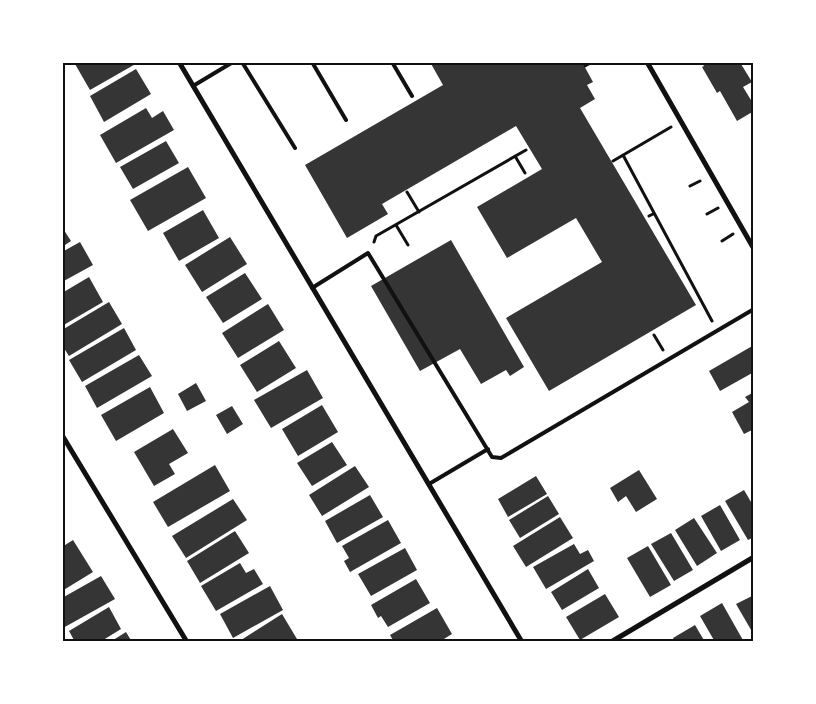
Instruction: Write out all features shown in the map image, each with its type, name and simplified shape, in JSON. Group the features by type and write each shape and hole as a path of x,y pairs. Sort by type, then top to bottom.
{"street":[{"path":"179,62 522,642"},
{"path":"647,62 754,248"},
{"path":"62,435 187,642"},
{"path":"611,642 754,557"}],"lane":[{"path":"193,86 233,62"},
{"path":"242,62 295,148"},
{"path":"312,62 346,120"},
{"path":"392,62 412,96"},
{"path":"312,288 368,253 492,457 502,458 754,309"},
{"path":"429,484 488,449"}],"path":[{"path":"586,66 592,62"},
{"path":"613,161 667,129"},
{"path":"376,236 526,150"},
{"path":"623,155 650,202 653,214 684,266 685,274 711,318"},
{"path":"515,156 525,173"},
{"path":"690,186 698,182"},
{"path":"407,192 419,212"},
{"path":"707,214 714,210"},
{"path":"649,216 653,214"},
{"path":"396,225 408,245"},
{"path":"722,241 729,237"},
{"path":"654,336 662,348"}],"building":[{"path":"78,62 139,62 90,90 75,64"},
{"path":"430,62 582,62 593,82 587,85 595,99 580,108 696,305 549,391 506,318 602,262 576,218 507,258 477,207 542,169 516,126 382,204 388,214 347,238 305,165 443,85"},
{"path":"702,62 744,62 741,64 752,82 743,87 754,105 754,111 737,121 720,91 717,93 702,67 704,66"},
{"path":"136,69 151,94 104,122 90,96"},
{"path":"146,108 152,118 163,111 174,130 116,163 100,135"},
{"path":"166,141 179,163 133,189 120,167"},
{"path":"188,167 206,198 148,231 130,200"},
{"path":"203,210 219,238 179,261 163,233"},
{"path":"62,227 71,241 62,247"},
{"path":"230,237 247,264 202,292 185,265"},
{"path":"451,240 524,367 510,376 506,370 481,384 460,349 420,371 371,286"},
{"path":"80,242 93,265 62,282 62,252"},
{"path":"245,273 262,299 223,323 206,297"},
{"path":"89,277 103,302 62,326 62,293"},
{"path":"109,302 122,324 69,356 62,345 62,330"},
{"path":"268,304 284,330 238,358 222,333"},
{"path":"124,328 136,350 82,382 69,360"},
{"path":"279,341 296,368 257,392 240,365"},
{"path":"754,345 754,372 720,391 709,371"},
{"path":"139,355 152,376 97,408 85,386"},
{"path":"307,370 323,398 271,428 254,400"},
{"path":"196,383 206,401 187,411 178,394"},
{"path":"150,387 164,413 116,441 101,415"},
{"path":"754,392 754,429 744,434 732,412 749,402 745,397"},
{"path":"322,405 338,432 298,456 282,429"},
{"path":"232,406 243,424 227,434 216,415"},
{"path":"173,429 188,453 169,464 175,474 154,486 134,452"},
{"path":"332,442 347,465 312,486 297,463"},
{"path":"215,465 230,491 168,527 153,502"},
{"path":"355,466 369,487 322,516 309,495"},
{"path":"639,470 657,499 636,512 626,496 618,502 610,488"},
{"path":"536,476 547,494 508,517 498,499"},
{"path":"744,490 754,507 754,537 748,540 725,501"},
{"path":"370,495 383,517 337,543 325,521"},
{"path":"548,496 559,514 520,538 509,520"},
{"path":"233,499 247,520 186,558 172,536"},
{"path":"720,505 740,540 721,551 701,516"},
{"path":"560,517 573,538 526,567 513,546"},
{"path":"694,518 717,553 697,566 675,530"},
{"path":"388,520 401,543 350,572 344,561 349,558 342,546"},
{"path":"235,531 249,553 200,583 187,561"},
{"path":"671,533 693,570 674,581 651,544"},
{"path":"73,540 93,572 62,591 62,547"},
{"path":"574,544 580,554 588,550 594,561 546,589 533,567"},
{"path":"648,546 671,585 650,597 627,558"},
{"path":"405,548 417,570 371,596 358,574"},
{"path":"240,563 246,573 254,569 263,584 216,611 201,586"},
{"path":"588,569 599,588 562,610 551,592"},
{"path":"101,576 115,599 63,628 62,598"},
{"path":"416,579 430,603 388,627 381,616 378,618 371,605"},
{"path":"270,586 283,610 233,638 220,614"},
{"path":"605,594 619,617 580,640 566,617"},
{"path":"754,595 754,635 736,604"},
{"path":"722,603 744,642 715,642 700,616"},
{"path":"109,607 121,629 100,642 75,642 69,631"},
{"path":"437,608 452,634 439,642 394,642 390,635"},
{"path":"282,614 297,639 292,642 238,642"},
{"path":"695,625 705,642 675,642 673,638"},
{"path":"126,632 132,642 110,642"}]}
